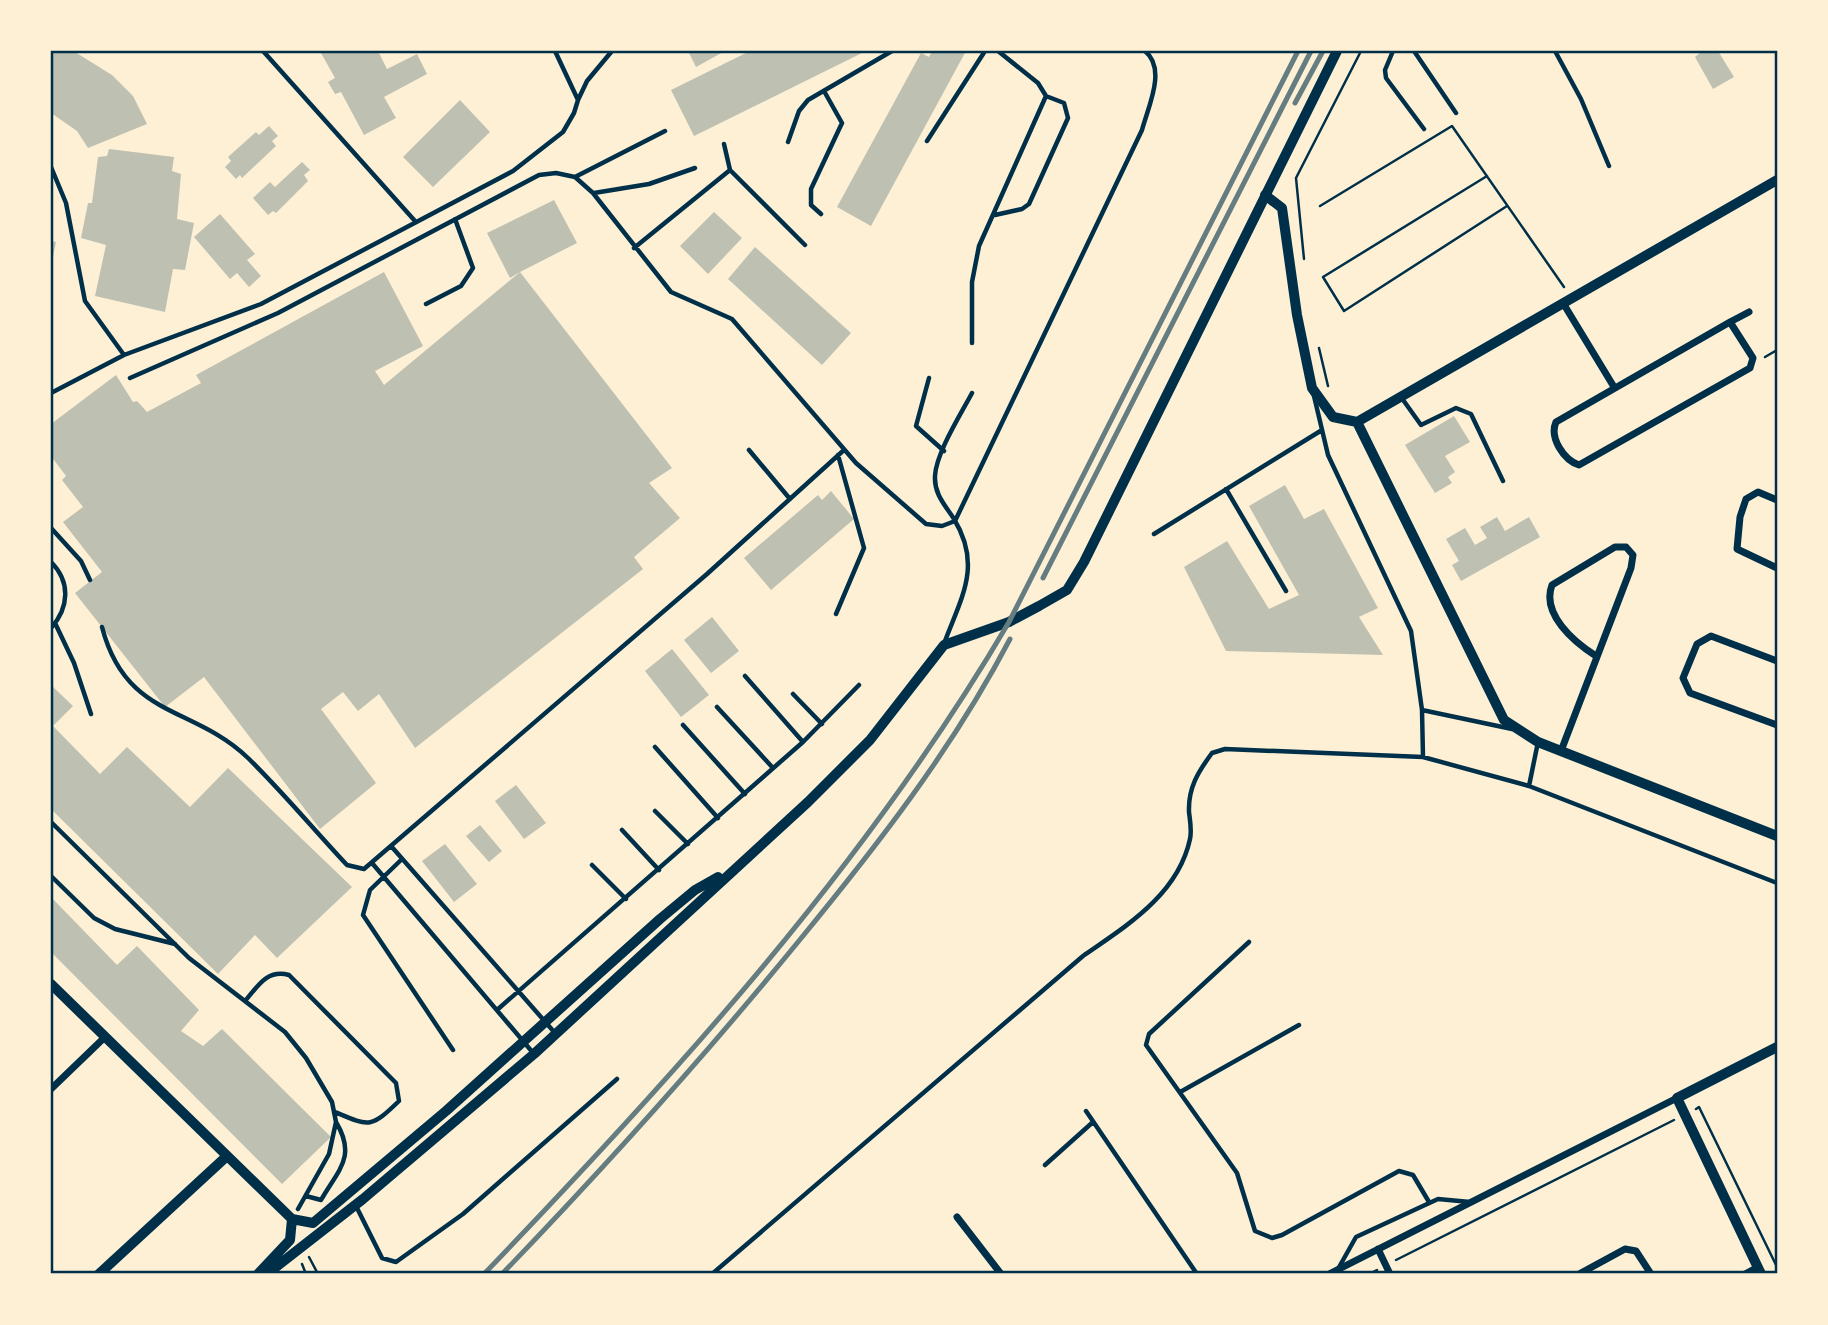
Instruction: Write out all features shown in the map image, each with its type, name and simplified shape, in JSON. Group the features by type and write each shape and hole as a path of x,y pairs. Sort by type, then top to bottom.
{"main road":[{"path":"267,1274 355,1206 534,1054 851,761 944,645 1009,622 1067,590 1084,562 1337,51"},
{"path":"51,984 227,1156 295,1214 313,1223 323,1218 546,1023 668,912 695,890 736,867"},
{"path":"99,1274 227,1156"},
{"path":"258,1274 290,1240 295,1214"}],"street":[{"path":"1265,195 1275,200 1282,208 1297,315 1312,388 1334,418 1357,422 1777,180"},
{"path":"1567,300 1614,387"},
{"path":"1730,322 1753,358 1750,368 1579,465 1573,463 1554,436 1556,422 1614,387 1730,322 1749,312"},
{"path":"1357,422 1496,708 1517,730 1538,742 1777,836"},
{"path":"1777,500 1758,492 1745,499 1736,541 1737,549 1744,555 1777,568"},
{"path":"1561,751 1631,568 1633,555 1626,547 1615,547 1604,553 1552,585 1549,593 1549,602 1559,622 1575,643 1596,656"},
{"path":"1777,661 1711,636 1697,643 1683,678 1690,693 1777,725"},
{"path":"51,1089 105,1037"},
{"path":"1329,1274 1776,1049"},
{"path":"1676,1098 1759,1271 1745,1274"},
{"path":"957,1217 1001,1274"},
{"path":"1378,1250 1390,1274"},
{"path":"1579,1274 1625,1250 1636,1251 1651,1274"}],"lane":[{"path":"263,51 415,221"},
{"path":"555,51 578,100"},
{"path":"51,393 124,355 261,304 513,172 563,132 587,80 612,51"},
{"path":"788,142 803,105 892,51"},
{"path":"927,141 985,51"},
{"path":"994,215 1022,209 1029,204 1068,118 1064,103 1046,96 1038,83 998,51"},
{"path":"130,378 278,313 539,175 556,173 575,177 593,193 671,292 732,319 844,450 926,524 942,526 955,521 1142,130 1156,72 1153,57 1145,51"},
{"path":"1393,51 1385,70 1386,78 1424,129"},
{"path":"1414,51 1456,113"},
{"path":"1555,51 1581,99 1609,166"},
{"path":"821,214 811,205 811,189 842,123 824,91"},
{"path":"972,343 972,282 979,246 1046,96"},
{"path":"575,177 665,131"},
{"path":"724,144 730,170 805,245"},
{"path":"51,167 66,203 85,301 124,355"},
{"path":"593,193 649,184 695,168"},
{"path":"634,248 730,170"},
{"path":"426,304 461,286 473,268 456,219"},
{"path":"929,378 916,426 944,451"},
{"path":"1312,388 1328,455 1411,631 1422,710 1423,757"},
{"path":"944,645 969,576 966,545 935,488 936,467 972,393"},
{"path":"1401,396 1421,425 1456,408 1471,414 1503,481"},
{"path":"1154,534 1322,430"},
{"path":"749,450 790,499"},
{"path":"102,628 114,660 142,694 179,718 212,733 248,758 347,864 364,869 844,450"},
{"path":"836,614 864,548 838,455"},
{"path":"1226,489 1286,592"},
{"path":"51,528 81,561 90,580"},
{"path":"51,562 67,592 65,607 53,626 74,663 91,714"},
{"path":"744,676 803,742"},
{"path":"497,1010 803,742 859,685"},
{"path":"793,694 822,724"},
{"path":"717,707 773,768"},
{"path":"1422,710 1517,730"},
{"path":"683,724 745,794"},
{"path":"1528,786 1538,742"},
{"path":"655,747 718,818"},
{"path":"712,1274 1083,956 1142,914 1178,873 1191,836 1189,796 1194,780 1212,752 1225,748 1423,757 1528,786 1777,883"},
{"path":"655,811 688,844"},
{"path":"51,822 176,944 285,1032 300,1049 327,1091 336,1122 344,1136 345,1161 321,1200 306,1195"},
{"path":"622,830 659,870"},
{"path":"391,846 555,1034"},
{"path":"402,859 370,890 363,915 453,1050"},
{"path":"372,863 534,1054"},
{"path":"592,865 626,899"},
{"path":"51,876 94,918 115,929 176,944"},
{"path":"1249,942 1147,1039 1146,1045 1182,1091 1237,1173 1250,1222 1255,1231 1263,1236 1282,1235 1399,1171 1413,1175 1429,1202"},
{"path":"245,1001 268,976 278,972 289,975 396,1083 400,1093 399,1101 373,1124 365,1125 334,1112"},
{"path":"1182,1091 1299,1025"},
{"path":"355,1206 382,1258 396,1262 463,1214 617,1079"},
{"path":"1086,1111 1197,1274"},
{"path":"295,1214 329,1154 336,1122"},
{"path":"1045,1165 1093,1122"},
{"path":"1338,1270 1356,1237 1429,1202 1447,1198 1471,1202"}],"path":[{"path":"1304,268 1296,178 1361,51"},
{"path":"1320,206 1452,126 1567,300"},
{"path":"1487,176 1323,277 1345,311 1507,206"},
{"path":"1318,344 1330,393"},
{"path":"1369,1274 1699,1107 1777,1268"},
{"path":"308,1254 318,1274"}],"building":[{"path":"51,51 75,52 112,75 133,96 147,124 88,148 77,131 51,113"},
{"path":"384,51 379,53 387,69 417,54 427,74 384,97 396,118 364,135 341,92 335,94 328,82 335,78 321,53"},
{"path":"688,51 725,51 696,67"},
{"path":"750,51 862,53 694,136 671,90"},
{"path":"932,51 966,51 871,226 837,207 921,53 929,57"},
{"path":"1702,51 1718,51 1734,77 1713,89 1695,57"},
{"path":"460,100 490,132 433,187 403,157"},
{"path":"269,126 278,136 272,141 276,146 242,178 240,175 236,179 225,167 231,161 228,157 256,132 259,135"},
{"path":"109,149 174,157 172,171 181,174 177,219 194,223 185,270 173,269 165,312 95,296 106,245 81,238 88,203 92,203 98,157 107,156"},
{"path":"302,162 310,170 304,175 308,181 276,213 273,211 268,215 253,198 270,182 275,187"},
{"path":"554,200 577,243 510,278 487,233"},
{"path":"714,212 742,238 708,274 680,246"},
{"path":"220,214 255,254 247,260 261,276 249,287 237,273 230,279 194,237"},
{"path":"51,241 56,242 53,257 51,257"},
{"path":"755,247 851,333 822,365 728,279"},
{"path":"384,272 423,346 375,371 384,385 520,272 672,468 649,483 680,518 634,557 643,569 415,748 379,694 358,711 343,692 321,709 376,783 320,829 204,677 165,707 75,593 102,572 63,522 83,507 62,480 66,476 51,456 51,424 116,375 133,402 137,401 147,412 201,383 196,375"},
{"path":"1454,416 1470,442 1445,456 1455,472 1448,477 1452,483 1435,493 1405,445"},
{"path":"1285,485 1304,519 1324,509 1378,608 1359,617 1383,655 1226,651 1184,567 1227,541 1269,609 1299,595 1249,506"},
{"path":"831,491 854,519 771,590 744,558 818,495 822,500"},
{"path":"1497,517 1505,531 1529,517 1540,537 1461,581 1452,565 1459,561 1446,539 1465,528 1475,545 1487,538 1480,527"},
{"path":"712,617 739,651 711,673 684,640"},
{"path":"672,649 709,695 681,717 645,671"},
{"path":"51,685 73,706 53,726 100,774 127,747 190,807 228,768 352,887 277,958 255,935 218,974 51,809"},
{"path":"516,785 546,823 524,839 495,801"},
{"path":"480,825 502,851 489,862 466,836"},
{"path":"445,844 477,884 454,902 422,861"},
{"path":"51,897 117,965 137,946 199,1010 181,1031 203,1046 222,1029 331,1137 282,1184 51,952"}],"railway":[{"path":"484,1274 627,1121 766,963 894,798 954,711 1009,622 1298,51"},
{"path":"1043,578 1311,51"},
{"path":"1295,103 1323,51"},
{"path":"502,1274 690,1069 827,906 884,834 938,759 1010,639"}]}
